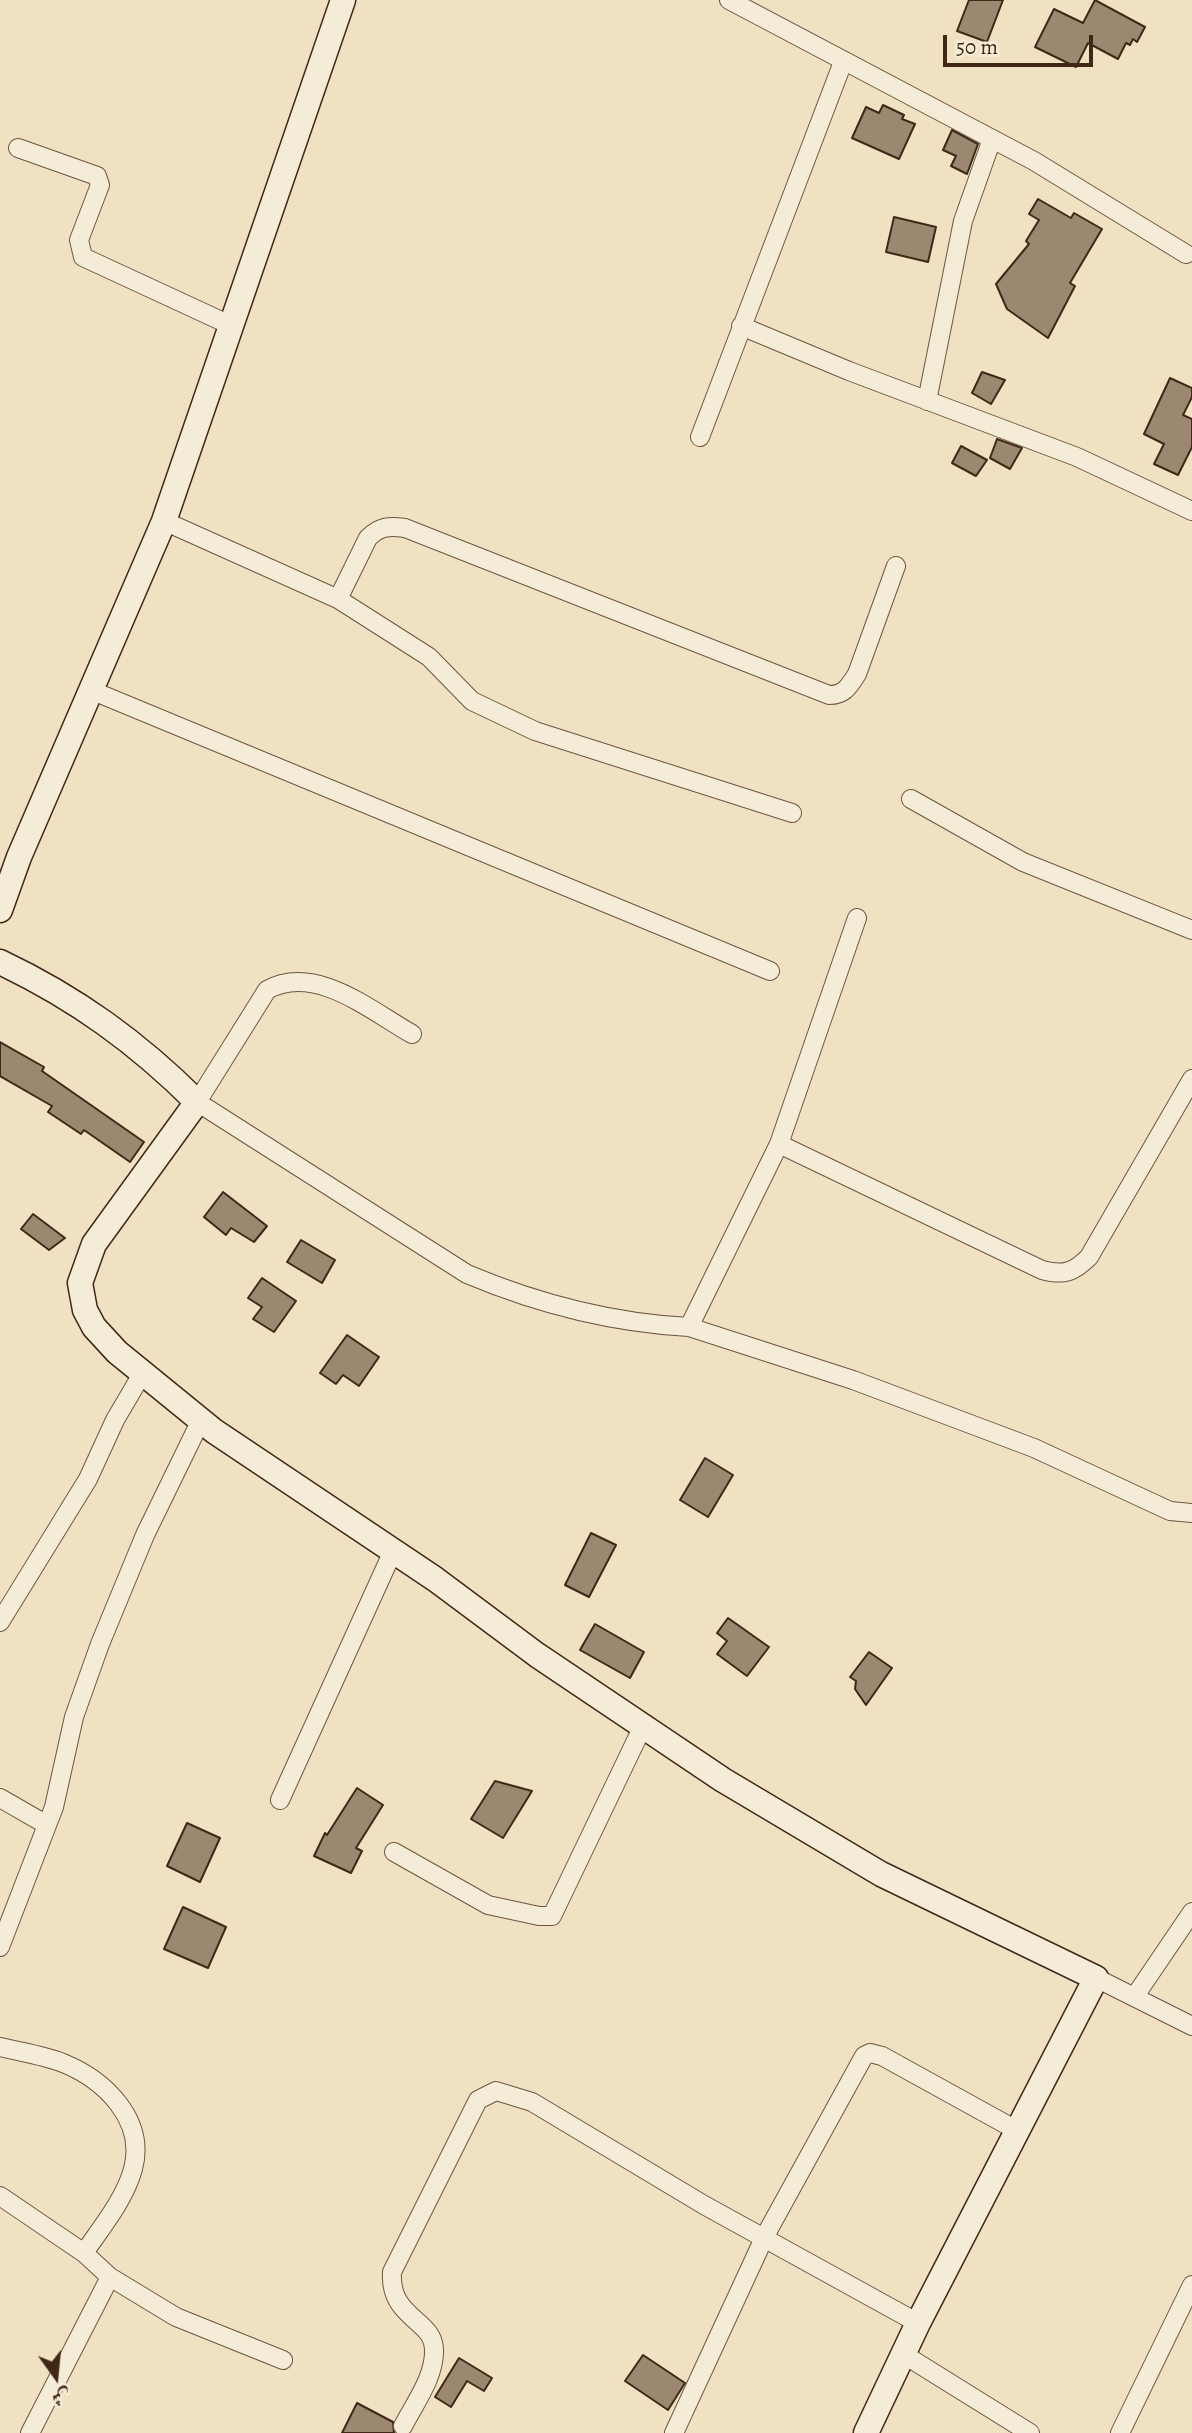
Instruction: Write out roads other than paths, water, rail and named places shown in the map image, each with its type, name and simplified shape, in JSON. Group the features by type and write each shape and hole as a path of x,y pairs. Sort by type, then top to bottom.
{"street":[{"path":"0,910 19,857 93,691 164,521 343,0"},
{"path":"729,0 992,139 1186,254"},
{"path":"700,437 843,62"},
{"path":"927,401 963,221 992,139"},
{"path":"18,148 97,176 100,185 79,240 78,248 83,257 230,325"},
{"path":"741,327 1077,457 1192,511"},
{"path":"164,521 338,598 429,657 472,701 536,730 792,813"},
{"path":"338,598 368,538 375,530 386,526 405,528 829,695 837,695 847,690 857,674 895,566"},
{"path":"93,691 770,971"},
{"path":"911,799 1023,862 1192,930"},
{"path":"689,1327 779,1144 857,918"},
{"path":"0,962 91,1011 159,1064 197,1102 467,1274 506,1290 581,1310 647,1325 689,1327 866,1384 1034,1448 1170,1511 1192,1513"},
{"path":"412,1034 327,986 296,981 279,984 267,990 197,1102 94,1244 79,1283 85,1310 94,1327 142,1374 201,1420 723,1780 881,1874 1192,2026"},
{"path":"779,1144 1042,1270 1056,1274 1074,1272 1089,1257 1191,1083"},
{"path":"0,1622 88,1479 115,1420 142,1374"},
{"path":"0,1947 47,1825 74,1717 100,1644 145,1535 201,1420"},
{"path":"280,1800 393,1552"},
{"path":"394,1852 488,1905 539,1916 552,1916 643,1726"},
{"path":"0,1798 47,1825"},
{"path":"1135,1996 1192,1912"},
{"path":"866,2433 918,2323 1096,1978"},
{"path":"0,2047 62,2063 102,2084 128,2118 137,2144 132,2171 111,2212 84,2253"},
{"path":"674,2433 765,2235 857,2063 870,2053 883,2056 1018,2131"},
{"path":"403,2426 430,2374 435,2348 427,2331 395,2298 391,2288 392,2272 478,2100 488,2093 507,2092 532,2102 704,2205 765,2235 918,2323"},
{"path":"0,2196 84,2253 110,2277 176,2317 283,2360"},
{"path":"30,2433 110,2277"},
{"path":"1120,2433 1192,2285"},
{"path":"903,2354 1030,2433"}]}
